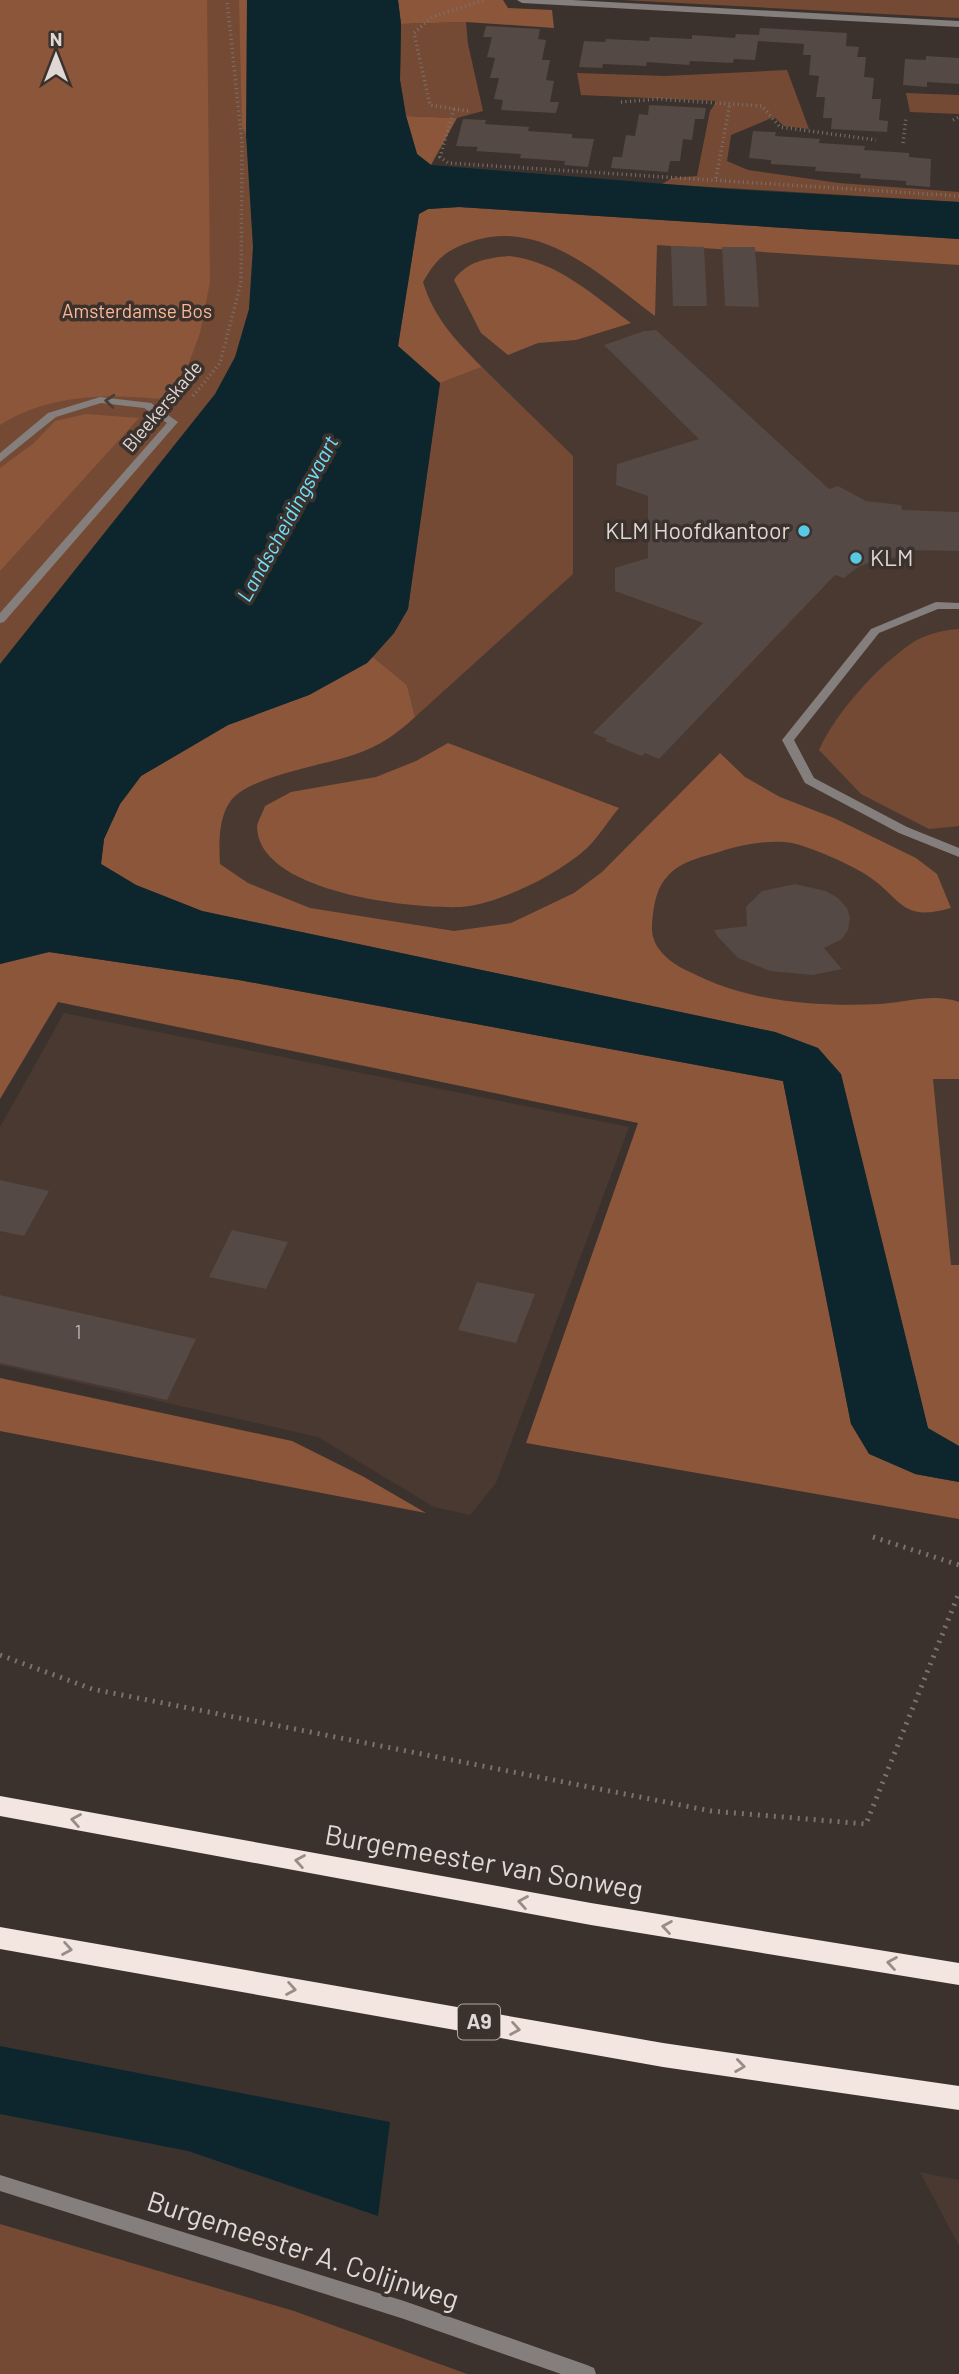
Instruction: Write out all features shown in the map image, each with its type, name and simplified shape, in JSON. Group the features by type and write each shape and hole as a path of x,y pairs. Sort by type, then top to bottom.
{"highway":[{"name":"Burgemeester van Sonweg","path":"0,1806 591,1914 959,1973"},
{"name":"A9","path":"0,1938 663,2055 959,2098"}],"street":[{"path":"522,0 959,24"},
{"path":"0,459 52,415 100,400 147,405 173,422"},
{"name":"Bleekerskade","path":"0,620 173,422"},
{"path":"959,606 936,605 875,631 788,740 809,780 903,830 959,853"},
{"name":"Burgemeester A. Colijnweg","path":"0,2183 404,2310 587,2374"}],"path":[{"name":"Bleekerskade","path":"173,422 220,363 242,283 242,144 227,0"},
{"path":"468,111 430,105 414,33 432,17 485,0"},
{"path":"621,102 657,99 762,106 780,127 876,140"},
{"path":"716,178 730,103"},
{"path":"454,109 440,157 448,163 692,180 716,178 959,196"},
{"path":"953,120 959,117"},
{"path":"904,144 906,118"},
{"path":"873,1537 959,1565"},
{"path":"0,1655 92,1689 710,1811 866,1824 914,1711 959,1592"}],"shaded area":[{"name":"KLM","path":"445,211 959,240 959,1421 822,1083 171,917 355,392"},
{"path":"64,1013 629,1127 496,1483 470,1515 434,1507 318,1437 0,1365 0,1127"},
{"path":"920,2172 959,2180 959,2246"}],"green space":[{"name":"Amsterdamse Bos","path":"0,0 260,0 278,341 0,733"},
{"path":"0,0 207,0 210,282 200,333 187,368 161,399 78,398 38,407 0,425"},
{"path":"239,0 247,0 246,135 242,127"},
{"path":"398,0 503,0 508,8 552,10 554,28 466,22 401,24"},
{"path":"623,0 959,0 959,18"},
{"path":"466,22 468,44 483,111 457,118 406,116 400,80 401,24"},
{"path":"787,70 809,129 784,126 774,117 731,135 727,161 748,170 839,183 959,192 959,202 662,184 672,178 697,176 710,111 717,101 581,95 577,73 665,76"},
{"path":"906,93 959,95 959,114 910,112"},
{"path":"406,116 457,118 431,165 417,154"},
{"path":"459,207 959,239 959,265 657,245 655,316 595,270 550,246 526,238 501,236 476,240 445,255 423,282 440,318 482,367 440,383 398,346 419,214 428,209"},
{"path":"509,256 526,259 559,272 631,323 576,340 538,343 508,355 481,333 454,280 471,265 485,259"},
{"path":"482,367 573,456 573,574 415,717 407,685 373,657 394,633 408,609 440,383"},
{"path":"86,414 139,418 0,571 0,468 34,443 55,421"},
{"path":"959,629 959,826 929,829 861,794 819,750 836,720 859,691 886,664 923,637"},
{"path":"373,657 407,685 415,717 402,729 372,748 258,783 234,797 222,820 220,864 248,883 310,908 454,931 511,923 574,893 602,872 720,753 745,777 780,797 834,818 916,858 937,874 951,908 921,912 902,905 865,874 819,852 783,842 746,845 698,858 672,872 657,894 652,927 659,949 676,965 712,982 759,996 832,1004 881,1004 930,998 959,1002 959,1079 933,1079 951,1265 959,1265 959,1446 928,1429 841,1075 818,1048 775,1032 202,911 136,885 101,864 104,839 120,804 141,776 228,725 309,695"},
{"path":"448,743 619,808 590,845 557,870 513,893 466,906 409,905 341,892 309,882 282,867 264,849 257,826 265,806 291,792 376,777 416,761"},
{"path":"49,952 239,980 783,1081 851,1424 915,1474 959,1482 959,1519 526,1443 638,1123 58,1002 0,1099 0,964"},
{"path":"0,1378 292,1441 364,1477 426,1513 0,1431"},
{"path":"0,2224 294,2311 467,2374 0,2374"}],"water":[{"name":"Landscheidingsvaart","path":"247,0 398,0 401,24 400,80 406,116 417,154 431,165 728,189 959,202 959,239 459,207 428,209 419,214 398,346 440,383 408,609 394,633 367,663 309,695 228,725 141,776 120,804 104,839 101,864 136,885 202,911 775,1032 818,1048 841,1074 928,1428 959,1446 959,1482 915,1474 869,1454 851,1424 783,1081 239,980 49,952 0,964 0,664 215,394 235,357 249,309 253,247 246,135"},
{"path":"0,2046 390,2122 378,2216 188,2151 0,2114"}],"building":[{"path":"486,26 540,29 538,39 546,40 542,60 550,60 546,80 554,81 550,102 559,102 556,113 501,110 503,100 494,99 499,78 490,78 495,58 487,57 492,37 483,37"},
{"path":"760,28 847,33 846,46 859,47 857,57 866,57 864,77 874,78 872,99 881,99 879,120 888,121 887,132 831,129 832,118 823,118 825,97 816,97 819,76 809,75 811,55 803,55 804,44 758,41 755,60 734,59 733,63 690,61 689,65 647,62 646,66 603,64 602,68 579,67 584,41 649,41 650,37 692,39 692,35 735,38 736,34 759,35"},
{"path":"926,56 959,58 959,84 927,82 927,87 903,85 905,59 926,60"},
{"path":"649,105 706,108 704,119 695,119 692,140 683,139 680,161 670,161 668,172 611,168 613,157 622,157 626,135 635,136 639,114 648,115"},
{"path":"463,119 486,120 485,124 529,127 528,131 572,134 572,138 594,139 588,167 564,165 565,161 520,158 521,154 476,151 478,147 456,146"},
{"path":"753,131 776,132 775,136 820,139 819,143 865,146 864,150 909,153 909,157 931,159 930,187 906,185 906,181 860,178 861,174 815,171 816,167 771,164 771,160 749,158"},
{"path":"671,246 704,247 707,306 673,306"},
{"path":"722,247 755,247 759,307 725,306"},
{"name":"KLM Hoofdkantoor","path":"656,330 829,489 838,486 866,501 901,505 902,510 959,512 959,551 905,550 905,556 873,561 858,567 844,578 835,575 659,759 645,753 642,756 605,741 607,739 593,733 703,623 615,591 615,568 648,558 648,496 616,485 617,464 699,439 604,345 644,331"},
{"path":"795,884 826,891 838,898 847,908 850,918 848,930 842,939 824,948 842,969 813,975 770,971 738,958 714,930 747,926 746,907 762,891"},
{"path":"0,1180 49,1191 24,1236 0,1231"},
{"path":"232,1230 288,1242 266,1289 209,1277"},
{"path":"477,1282 535,1294 516,1343 458,1330"},
{"path":"0,1295 196,1339 167,1400 0,1363"}],"place":[{"name":"KLM Hoofdkantoor","path":"804,531"},
{"name":"KLM","path":"856,558"}]}
